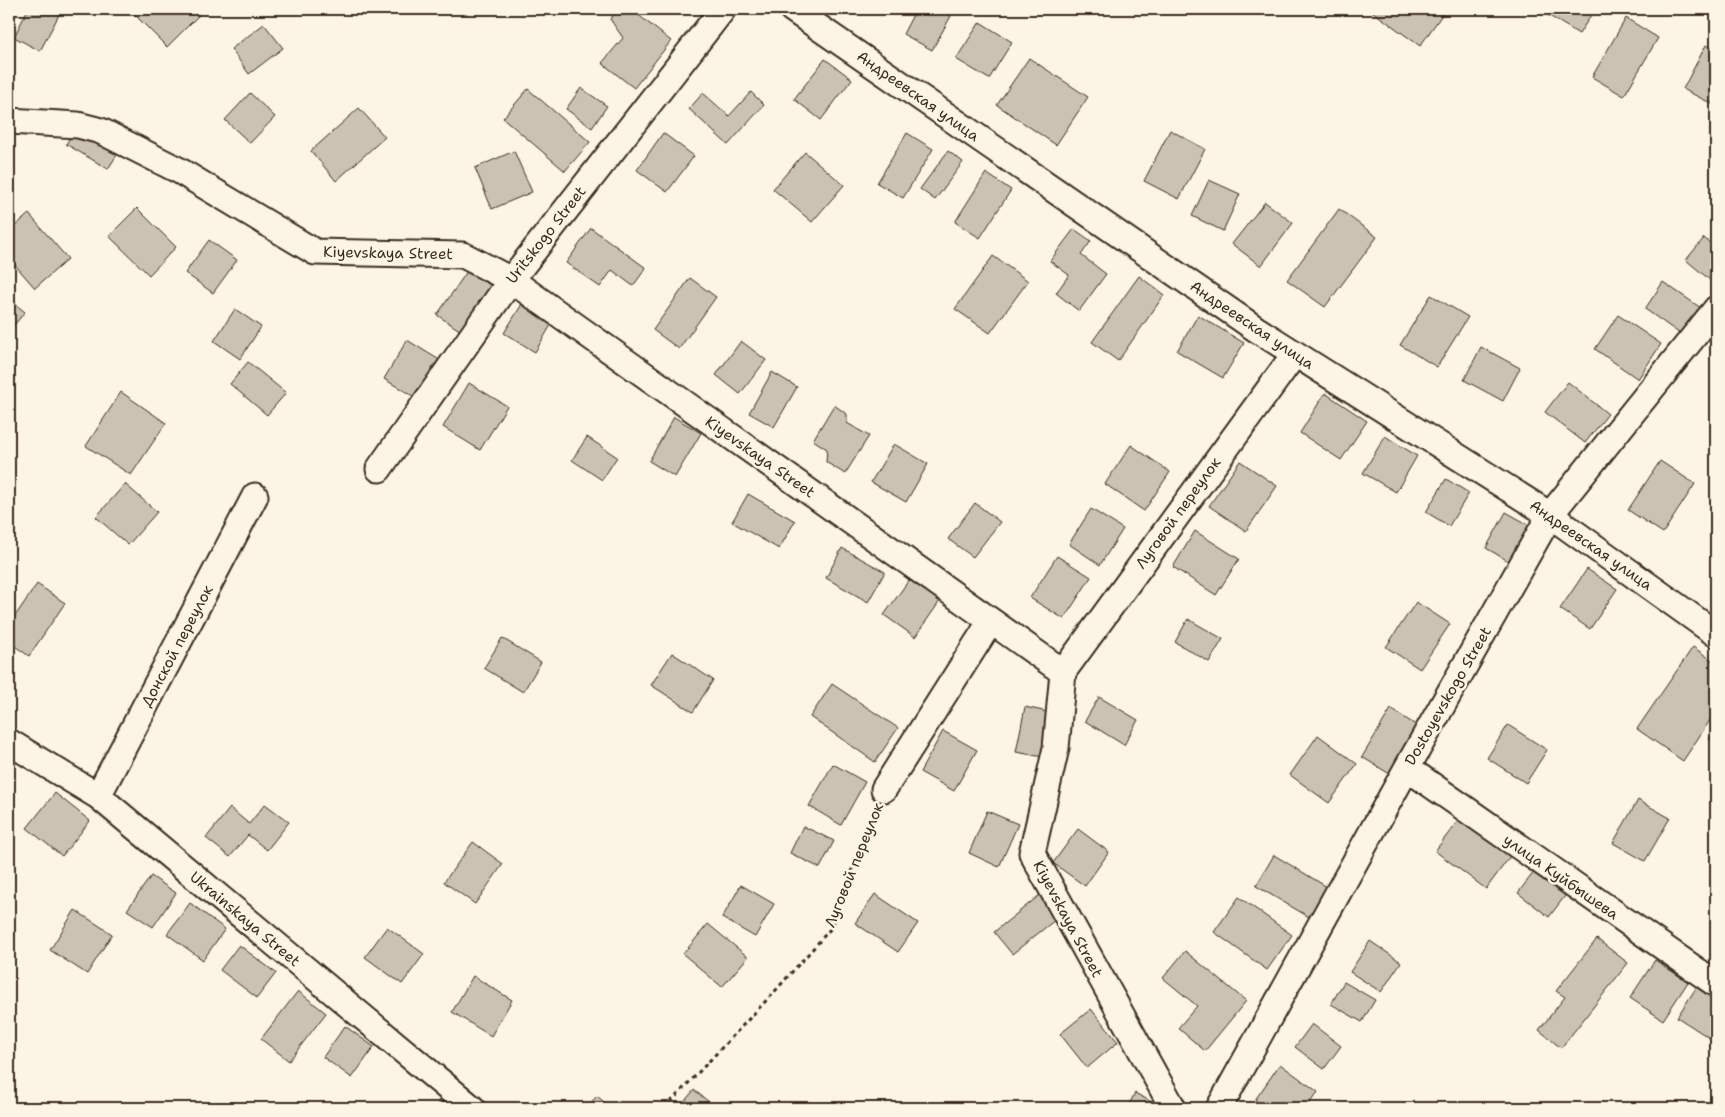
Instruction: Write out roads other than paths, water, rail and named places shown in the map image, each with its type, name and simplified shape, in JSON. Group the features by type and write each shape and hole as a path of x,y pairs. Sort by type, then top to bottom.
{"street":[{"name":"Uritskogo Street","path":"379,469 511,280 723,9"},
{"name":"Андреевская улица","path":"792,9 1294,354 1550,514 1716,634"},
{"name":"Kiyevskaya Street","path":"9,120 78,125 101,131 180,171 315,252 463,255 511,280 1063,672 1056,748 1032,852 1173,1108"},
{"name":"Dostoyevskogo Street","path":"1220,1108 1407,768 1550,514 1716,310"},
{"name":"Луговой переулок","path":"1063,672 1294,354"},
{"name":"Донской переулок","path":"98,796 255,496"},
{"name":"Луговой переулок","path":"884,789 991,621"},
{"name":"Ukrainskaya Street","path":"9,742 98,796 472,1108"},
{"name":"улица Куйбышева","path":"1407,768 1716,984"}]}
